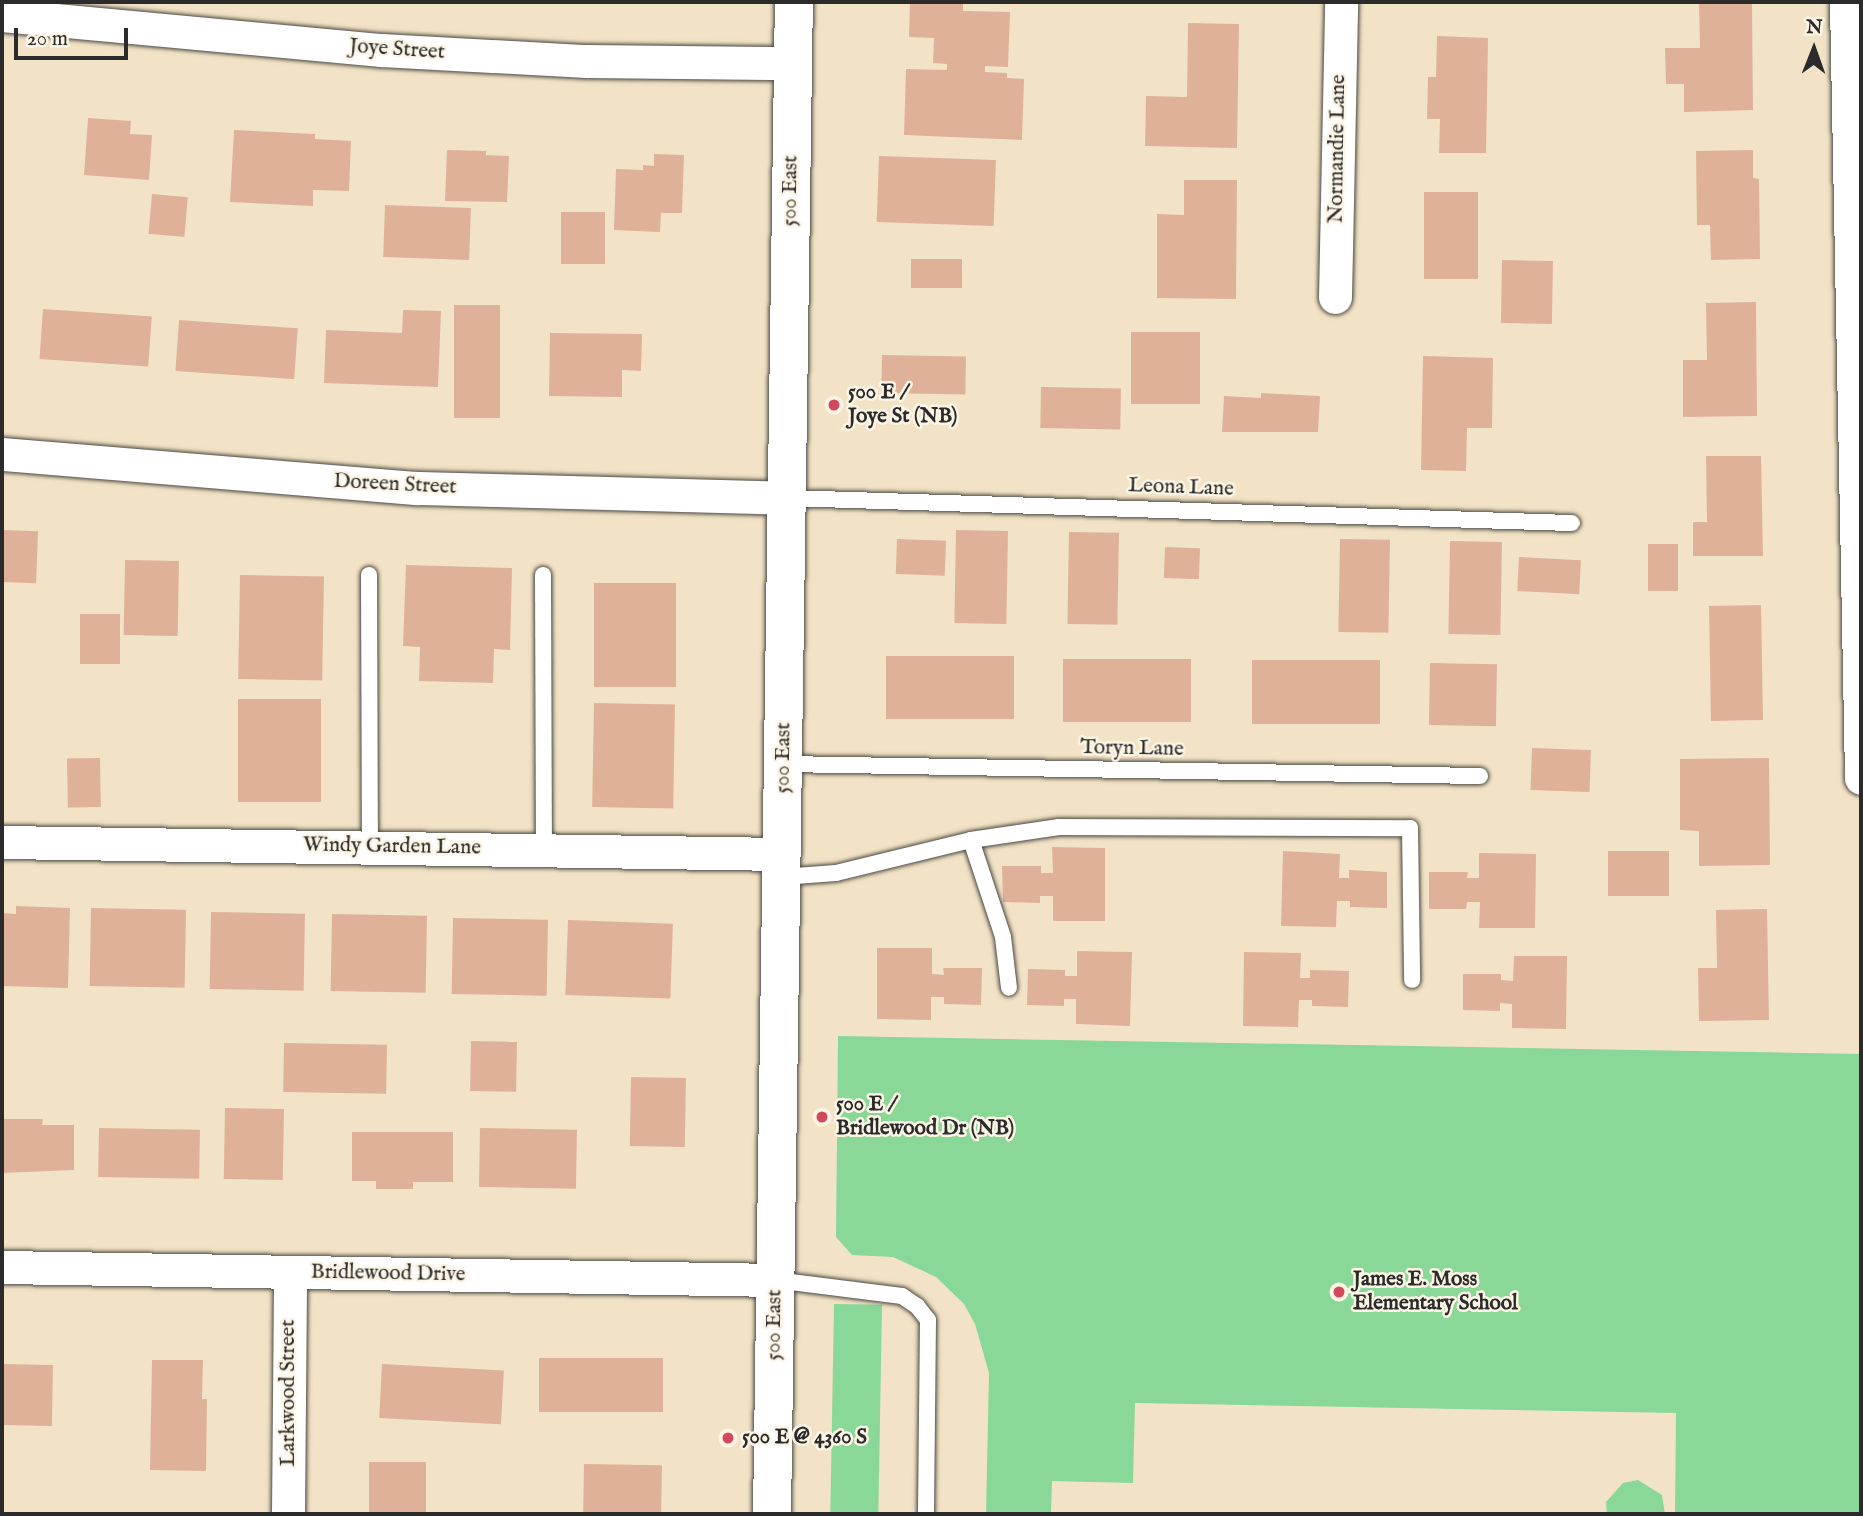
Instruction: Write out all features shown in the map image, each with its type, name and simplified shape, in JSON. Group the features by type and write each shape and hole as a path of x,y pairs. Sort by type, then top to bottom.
{"street":[{"name":"500 East","path":"772,1514 794,2"},
{"name":"Normandie Lane","path":"1335,297 1341,2"},
{"path":"1846,2 1860,600 1861,778"},
{"name":"Joye Street","path":"2,15 381,50 587,61 793,63"},
{"name":"Doreen Street","path":"2,454 417,488 788,498"},
{"name":"Windy Garden Lane","path":"2,842 544,849 782,866"},
{"name":"Bridlewood Drive","path":"2,1267 775,1280"},
{"name":"Larkwood Street","path":"288,1514 290,1272"}],"lane":[{"name":"Leona Lane","path":"788,498 1572,523"},
{"path":"369,575 370,847"},
{"path":"543,575 544,849"},
{"name":"Toryn Lane","path":"784,764 1480,776"},
{"path":"782,866 836,873 971,840 1059,827 1410,828 1412,980"},
{"path":"971,840 1003,937 1009,988"},
{"path":"775,1280 902,1296 917,1306 928,1320 926,1514"}],"green space":[{"name":"James E. Moss Elementary School","path":"838,1036 1861,1054 1861,1514 1675,1514 1676,1413 1135,1403 1133,1483 1052,1481 1051,1514 986,1514 989,1373 975,1324 964,1304 936,1277 893,1257 852,1255 836,1237"},
{"path":"834,1304 882,1305 878,1514 830,1514"},
{"path":"1638,1480 1662,1495 1665,1514 1607,1514 1606,1502 1623,1483"}],"building":[{"path":"910,2 963,2 963,11 1010,12 1008,67 985,66 985,72 1007,73 1007,78 1024,79 1022,140 904,135 906,69 947,70 947,64 933,63 934,38 909,37"},
{"path":"1699,2 1752,2 1753,110 1684,112 1684,84 1666,84 1665,48 1700,48"},
{"path":"1188,23 1239,24 1237,148 1145,146 1146,96 1187,97"},
{"path":"1437,36 1488,38 1486,153 1439,153 1440,119 1427,119 1428,77 1436,77"},
{"path":"88,118 131,121 130,134 152,135 149,180 84,175"},
{"path":"234,130 315,134 315,139 351,141 349,191 313,190 313,206 230,202"},
{"path":"447,150 486,151 486,155 509,156 507,202 445,201"},
{"path":"1753,150 1753,178 1759,179 1760,259 1711,260 1710,225 1697,225 1696,151"},
{"path":"654,154 684,155 682,213 661,213 660,232 614,230 616,169 643,170 643,165 654,166"},
{"path":"879,156 996,160 994,226 877,222"},
{"path":"1184,180 1237,180 1236,299 1157,298 1157,214 1184,215"},
{"path":"1424,192 1478,192 1478,279 1424,279"},
{"path":"152,194 188,197 184,237 149,234"},
{"path":"385,205 471,208 469,260 383,257"},
{"path":"561,212 605,212 605,264 561,264"},
{"path":"911,259 962,259 962,288 911,288"},
{"path":"1502,260 1553,261 1552,324 1501,323"},
{"path":"1756,302 1757,416 1683,417 1683,360 1707,360 1706,303"},
{"path":"454,305 500,305 500,418 454,418"},
{"path":"43,309 152,317 148,366 40,359"},
{"path":"403,310 441,311 438,387 324,383 326,330 402,333"},
{"path":"179,320 298,328 294,379 175,371"},
{"path":"1131,332 1200,332 1200,404 1131,404"},
{"path":"550,333 642,334 641,371 622,370 622,397 549,396"},
{"path":"882,355 966,356 965,394 881,393"},
{"path":"1423,356 1493,358 1492,428 1467,428 1466,471 1421,470"},
{"path":"1041,387 1121,388 1120,429 1040,428"},
{"path":"1261,393 1320,396 1318,432 1222,432 1224,396 1261,398"},
{"path":"1706,456 1761,456 1763,556 1693,556 1693,522 1707,522"},
{"path":"2,530 38,531 36,583 2,582"},
{"path":"956,530 1008,531 1006,624 954,623"},
{"path":"1069,532 1119,533 1117,625 1067,624"},
{"path":"897,539 946,541 945,576 896,574"},
{"path":"1340,539 1390,540 1388,633 1338,632"},
{"path":"1450,541 1502,542 1500,635 1448,634"},
{"path":"1648,544 1678,544 1678,591 1648,591"},
{"path":"1165,547 1200,548 1199,579 1164,578"},
{"path":"1519,557 1581,560 1579,594 1517,591"},
{"path":"125,560 179,561 178,636 124,635"},
{"path":"406,565 512,568 510,650 494,649 493,683 419,681 420,647 403,646"},
{"path":"240,575 324,576 322,680 238,679"},
{"path":"594,583 676,583 676,687 594,687"},
{"path":"1761,605 1763,720 1711,721 1709,606"},
{"path":"80,614 120,614 120,664 80,664"},
{"path":"886,656 1014,656 1014,719 886,719"},
{"path":"1063,659 1191,659 1191,722 1063,722"},
{"path":"1252,660 1380,660 1380,724 1252,724"},
{"path":"1430,663 1497,664 1496,726 1429,725"},
{"path":"238,699 321,699 321,802 238,802"},
{"path":"594,703 675,704 673,808 592,807"},
{"path":"1532,748 1591,750 1589,792 1531,790"},
{"path":"100,758 101,807 68,808 67,759"},
{"path":"1769,758 1770,865 1699,866 1699,831 1680,830 1680,759"},
{"path":"1052,847 1105,848 1105,921 1053,921 1053,896 1040,896 1040,903 1003,902 1002,866 1041,866 1041,873 1053,873"},
{"path":"1283,851 1340,854 1339,878 1349,878 1349,870 1387,872 1387,908 1350,907 1350,901 1337,901 1336,927 1281,926"},
{"path":"1608,851 1669,851 1669,896 1608,896"},
{"path":"1479,853 1536,854 1535,928 1479,928 1480,902 1467,902 1466,909 1429,909 1429,872 1468,872 1467,878 1479,878"},
{"path":"16,906 70,908 68,988 2,986 2,913 16,914"},
{"path":"91,908 186,910 185,988 90,986"},
{"path":"1767,909 1769,1020 1699,1021 1698,968 1717,968 1716,910"},
{"path":"211,912 305,914 304,991 210,989"},
{"path":"332,914 427,916 426,993 331,991"},
{"path":"453,918 548,920 547,996 452,994"},
{"path":"568,920 673,924 670,999 565,995"},
{"path":"877,948 932,948 932,974 944,975 943,968 982,968 981,1005 944,1004 944,997 931,997 931,1020 877,1019"},
{"path":"1077,951 1132,952 1130,1026 1076,1024 1076,999 1064,999 1064,1006 1027,1005 1028,969 1065,970 1065,976 1077,976"},
{"path":"1244,952 1301,953 1300,978 1310,978 1310,970 1349,971 1348,1007 1312,1006 1312,1000 1299,1000 1298,1027 1243,1026"},
{"path":"1514,956 1567,956 1566,1029 1512,1028 1512,1004 1500,1003 1500,1011 1463,1010 1463,974 1501,974 1501,980 1513,981"},
{"path":"471,1041 517,1042 516,1092 470,1091"},
{"path":"284,1043 387,1045 386,1094 283,1092"},
{"path":"631,1077 686,1078 685,1147 630,1146"},
{"path":"225,1108 284,1109 283,1180 224,1179"},
{"path":"2,1119 43,1119 42,1125 74,1125 74,1170 2,1173"},
{"path":"99,1128 200,1130 199,1179 98,1177"},
{"path":"480,1128 577,1130 576,1189 479,1187"},
{"path":"352,1132 453,1132 453,1182 413,1182 413,1189 376,1189 376,1181 352,1181"},
{"path":"539,1358 663,1358 663,1412 539,1412"},
{"path":"152,1360 203,1360 202,1399 207,1399 206,1471 150,1470"},
{"path":"2,1364 53,1365 52,1426 2,1425"},
{"path":"382,1364 504,1370 501,1424 379,1418"},
{"path":"369,1462 426,1462 426,1514 369,1514"},
{"path":"584,1464 662,1465 661,1514 583,1514"}],"place":[{"name":"500 E / Joye St (NB)","path":"834,405"},
{"name":"500 E / Bridlewood Dr (NB)","path":"822,1117"},
{"name":"James E. Moss Elementary School","path":"1339,1292"},
{"name":"500 E @ 4360 S","path":"728,1438"}]}
